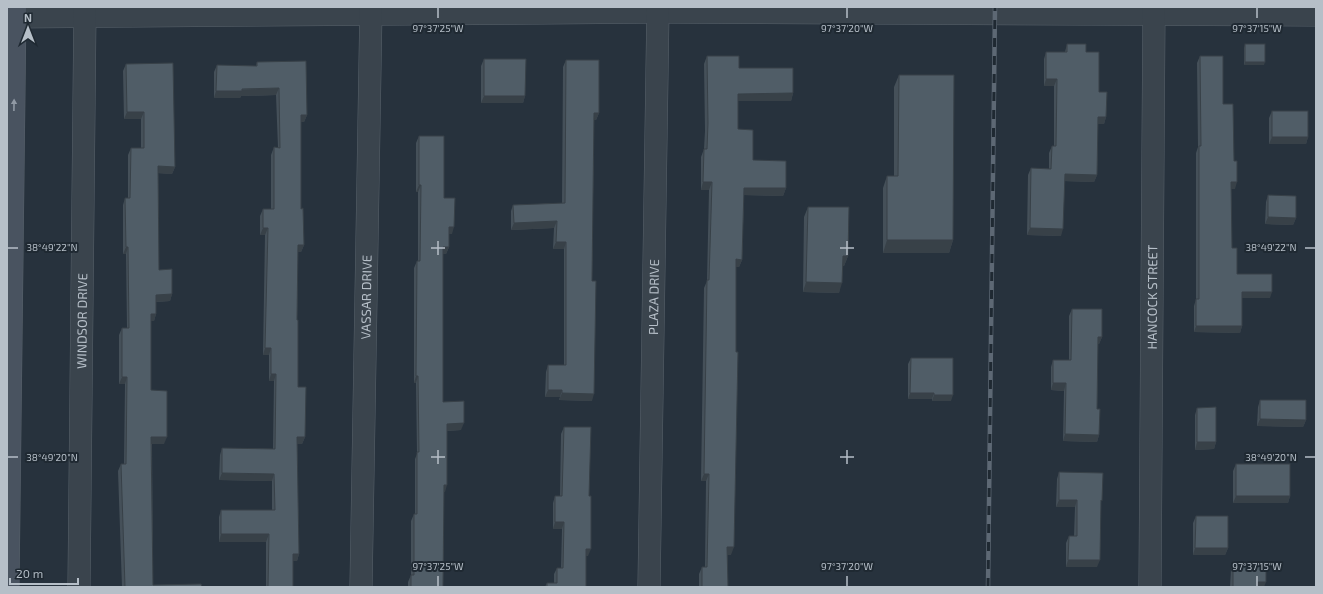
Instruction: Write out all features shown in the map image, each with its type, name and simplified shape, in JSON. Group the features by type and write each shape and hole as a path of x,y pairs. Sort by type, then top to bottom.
{"main road":[{"path":"8,587 13,14"}],"street":[{"name":"PLAZA DRIVE","path":"649,587 658,10"},
{"path":"13,14 85,11 1154,10 1316,15"},
{"name":"HANCOCK STREET","path":"1150,587 1154,10"},
{"name":"WINDSOR DRIVE","path":"79,587 85,11"},
{"name":"VASSAR DRIVE","path":"361,587 371,11"}],"building":[{"path":"1067,44 1086,44 1086,52 1099,52 1099,92 1107,92 1106,117 1098,117 1097,175 1065,174 1063,229 1030,228 1031,168 1051,169 1052,146 1056,146 1057,79 1046,79 1046,52 1067,52"},
{"path":"1245,44 1265,44 1265,62 1245,62"},
{"path":"707,56 739,56 739,68 793,68 793,93 738,94 738,129 753,130 753,160 786,161 786,188 744,188 742,260 736,259 736,352 738,352 734,547 727,547 728,587 702,587 702,567 707,567 709,474 704,474 707,280 709,280 712,182 703,182 704,149 707,149 708,123"},
{"path":"1200,56 1223,56 1223,104 1233,104 1234,161 1237,161 1237,182 1231,182 1232,248 1237,248 1237,274 1272,274 1272,292 1242,292 1242,326 1196,326 1196,299 1199,299 1199,146 1201,146"},
{"path":"484,59 526,59 525,96 484,96"},
{"path":"566,60 599,60 599,113 594,113 592,281 596,281 594,394 562,393 562,390 548,390 548,365 566,365 566,242 556,242 557,221 514,223 513,205 565,203"},
{"path":"306,61 307,115 301,115 301,209 303,208 304,245 298,245 298,387 306,387 305,437 297,437 299,554 293,554 293,587 268,587 269,534 221,534 221,510 275,510 274,474 222,473 222,448 275,449 276,374 271,374 271,348 265,348 268,228 263,228 263,209 274,209 274,147 280,148 279,88 242,89 242,91 216,91 217,65 257,66 257,62"},
{"path":"173,63 175,167 158,166 159,270 172,269 172,294 156,295 156,314 151,314 151,390 167,391 167,437 151,437 153,585 201,584 202,587 125,587 121,464 126,464 127,377 122,377 122,328 129,328 128,247 126,247 125,198 130,198 131,148 144,148 144,112 127,112 126,64"},
{"path":"899,75 954,75 953,240 887,240 887,176 898,176"},
{"path":"1272,111 1308,111 1308,137 1272,137"},
{"path":"419,136 444,136 444,198 455,198 454,227 449,227 449,247 443,247 443,402 464,401 464,423 447,424 447,485 444,485 443,587 411,587 411,575 414,575 414,514 417,514 417,452 419,452 418,376 416,376 417,261 420,261 421,185 419,185"},
{"path":"1268,195 1296,196 1296,218 1268,217"},
{"path":"808,207 849,207 848,256 843,256 842,283 806,282"},
{"path":"1072,309 1102,309 1102,337 1098,337 1097,409 1100,409 1099,435 1065,434 1066,383 1053,383 1053,360 1071,360"},
{"path":"911,358 953,358 953,395 910,393"},
{"path":"1260,400 1306,400 1306,420 1260,419"},
{"path":"1216,407 1216,442 1197,442 1197,408"},
{"path":"564,427 591,427 589,496 591,496 591,549 586,549 586,587 547,587 547,583 557,583 557,568 563,568 564,522 555,522 555,496 562,496"},
{"path":"1236,464 1290,464 1290,496 1236,496"},
{"path":"1059,472 1103,473 1100,560 1068,560 1069,536 1077,536 1077,500 1059,500"},
{"path":"1196,516 1228,516 1228,548 1195,548"},
{"path":"1233,562 1266,562 1266,582 1258,582 1258,587 1233,587"}],"railway":[{"path":"988,587 995,7"}]}
